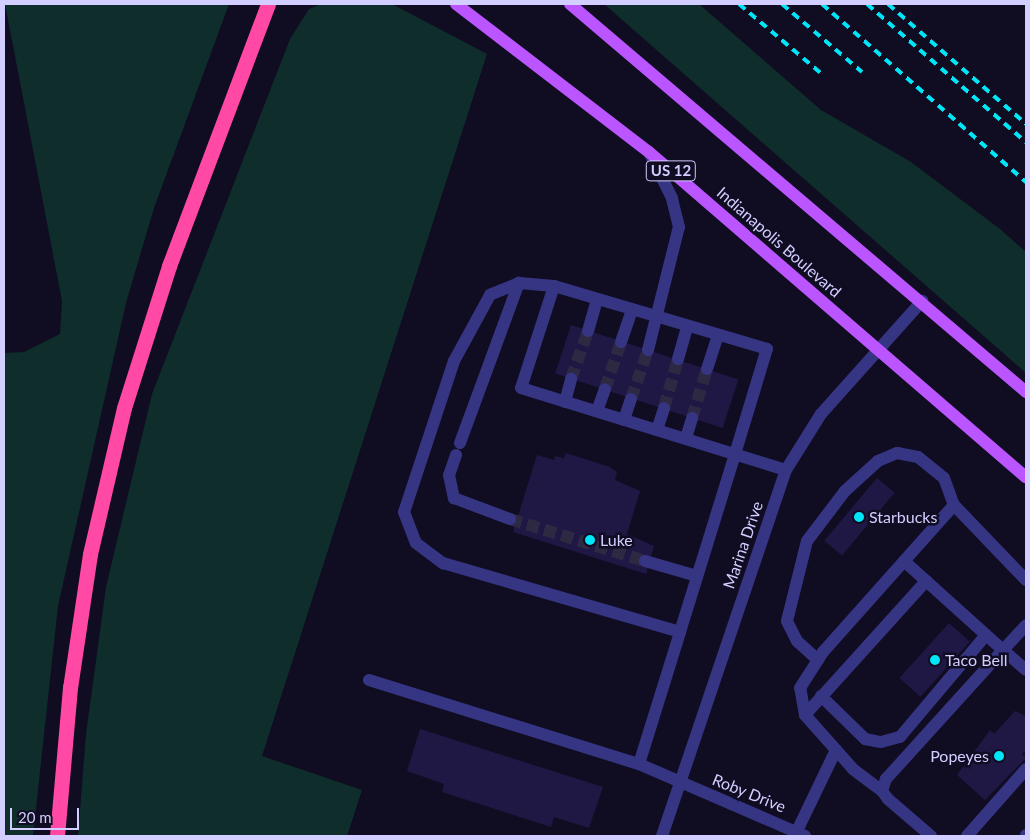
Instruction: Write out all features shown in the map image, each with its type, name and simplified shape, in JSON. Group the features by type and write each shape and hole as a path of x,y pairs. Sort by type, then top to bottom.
{"highway":[{"path":"57,836 70,688 90,554 124,408 169,266 269,5"}],"main road":[{"name":"Indianapolis Boulevard","path":"456,4 648,152 1026,477"},
{"path":"570,4 922,301 1026,392"}],"street":[{"path":"648,152 672,198 679,227 658,318 648,350"},
{"path":"510,519 454,498 449,475 519,282"},
{"path":"638,764 680,632 735,454 766,349 554,286 519,282 490,294 454,361 404,512 416,543 443,563 680,632"},
{"path":"554,286 521,388 786,470"},
{"path":"588,331 597,300"},
{"name":"Marina Drive","path":"662,836 678,783 786,470 821,414 922,301"},
{"path":"621,342 632,310"},
{"path":"678,360 687,327"},
{"path":"707,369 718,335"},
{"path":"564,402 571,379"},
{"path":"597,412 605,389"},
{"path":"624,420 631,399"},
{"path":"657,430 664,408"},
{"path":"686,438 692,418"},
{"path":"818,660 797,641 787,621 808,542 845,491 878,461 897,453 918,458 944,478 954,505 1026,580"},
{"path":"931,836 836,750 804,715 800,688 818,660 954,505"},
{"path":"646,561 697,576"},
{"path":"904,561 1026,670"},
{"path":"804,715 926,581"},
{"path":"882,791 886,779 1026,625"},
{"path":"822,696 865,739 881,742 900,736 986,635"},
{"name":"Roby Drive","path":"369,680 638,764 678,783 801,834"},
{"path":"801,834 836,750"},
{"path":"967,836 1026,769"}],"green space":[{"path":"5,4 229,4 154,208 126,303 58,606 33,836 4,836 4,353 24,352 60,334 62,301"},
{"path":"321,4 392,4 487,54 262,756 362,790 347,836 78,836 86,734 106,587 152,394 290,39 309,9"},
{"path":"604,4 699,4 821,110 911,162 1000,229 1026,252 1026,373"}],"building":[{"path":"571,325 738,379 723,428 555,374"},
{"path":"566,453 610,467 617,472 615,480 640,491 627,534 654,546 646,574 513,532 537,455 554,460 555,456 564,458"},
{"name":"Starbucks","path":"877,478 895,493 842,556 824,541"},
{"name":"Taco Bell","path":"949,623 970,642 920,697 899,678"},
{"name":"Popeyes","path":"1015,711 1026,716 1026,750 1022,754 1026,758 985,800 957,775 990,730 994,734"},
{"path":"420,729 603,787 589,828 554,817 551,827 442,792 444,784 407,771"}],"tunnel":[{"path":"571,379 588,331"},
{"path":"605,389 621,342"},
{"path":"631,399 648,350"},
{"path":"664,408 678,359"},
{"path":"692,418 707,369"},
{"path":"510,519 645,561"}],"railway":[{"path":"739,4 823,75"},
{"path":"782,4 862,72"},
{"path":"822,4 1026,182"},
{"path":"867,4 1026,142"},
{"path":"888,4 1026,124"}],"place":[{"name":"Starbucks","path":"859,517"},
{"name":"Luke","path":"590,540"},
{"name":"Taco Bell","path":"935,660"},
{"name":"Popeyes","path":"999,756"}]}
